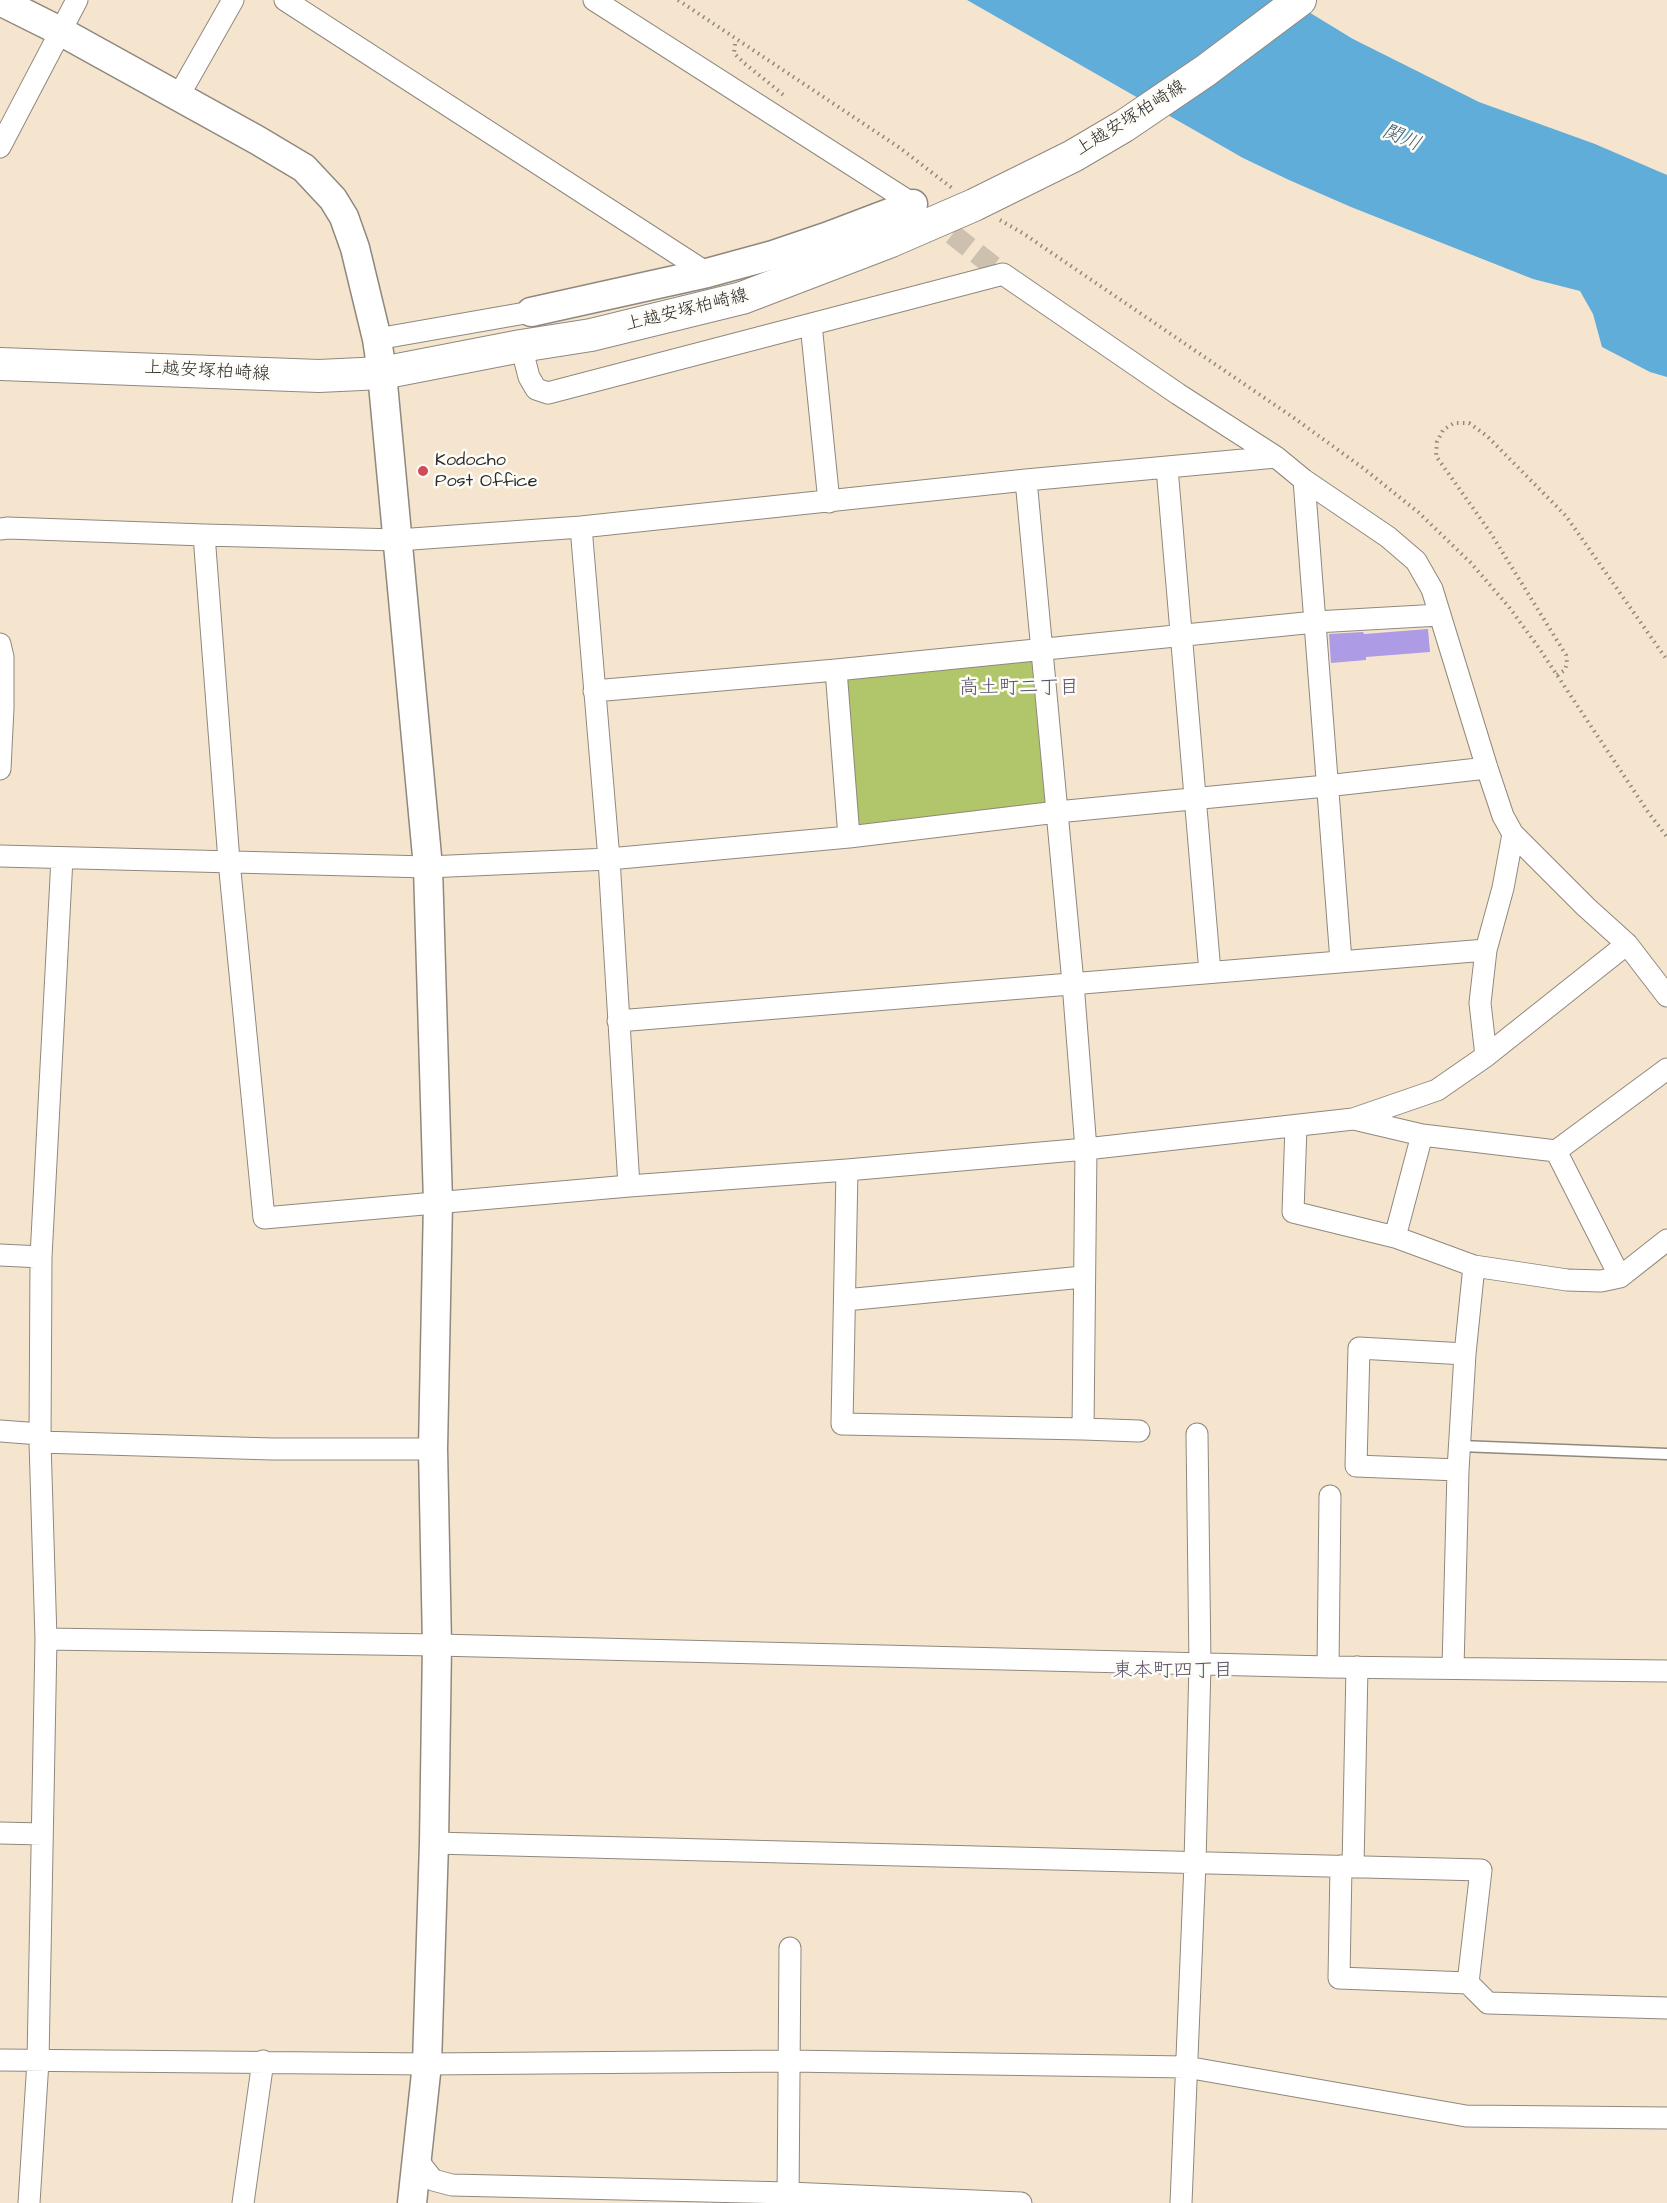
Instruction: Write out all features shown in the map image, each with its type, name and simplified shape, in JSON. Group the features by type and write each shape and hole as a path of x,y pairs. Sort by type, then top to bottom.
{"main road":[{"name":"上越安塚柏崎線","path":"0,364 295,376 382,373 591,335 742,298 891,241 974,205 1073,156 1124,126 1205,71 1300,0"}],"street":[{"path":"0,147 76,0"},
{"path":"178,97 232,0"},
{"path":"285,0 707,273"},
{"path":"594,0 913,204"},
{"path":"0,1 60,31 304,168 333,199 344,217 355,248 377,339 428,867 438,1202 433,1449 437,1645 434,1844 427,2064 412,2203"},
{"path":"377,339 531,312 707,273 826,237 913,204"},
{"path":"521,346 536,389 548,393 1003,274 1178,394 1276,457 1304,480 1388,537 1416,561 1432,589 1487,768 1503,816 1513,834 1586,907 1627,944 1667,996"},
{"path":"811,324 829,502"},
{"path":"0,530 8,528 398,540 581,527 1026,480 1276,457"},
{"path":"1167,468 1210,972"},
{"path":"1026,480 1043,649 1086,1149 1083,1429"},
{"path":"1304,480 1341,961"},
{"path":"581,527 609,859 629,1186"},
{"path":"204,535 229,861 264,1218 1086,1149 1353,1119 1437,1090 1486,1056 1627,944"},
{"path":"594,691 836,670 1180,634 1314,622 1440,615"},
{"path":"0,644 3,657 3,708 0,769"},
{"path":"836,670 849,837"},
{"path":"0,856 428,867 609,859 849,837 1057,812 1487,768"},
{"path":"1486,1056 1480,1003 1486,950 1503,888 1513,834"},
{"path":"29,2203 38,2061 46,1639 40,1438 41,1257 62,858"},
{"path":"618,1021 1486,950"},
{"path":"1353,1119 1422,1135 1556,1151 1667,1069"},
{"path":"1296,1126 1293,1212 1395,1237 1474,1266 1567,1280 1601,1281 1620,1277 1667,1240"},
{"path":"1395,1237 1422,1135"},
{"path":"1556,1151 1620,1277"},
{"path":"847,1170 842,1424 1139,1431"},
{"path":"0,1255 41,1257"},
{"path":"1453,1668 1458,1470 1465,1354 1474,1266"},
{"path":"845,1300 1083,1277"},
{"path":"1458,1470 1356,1466 1359,1348 1465,1354"},
{"path":"0,1431 40,1438 272,1449 433,1449"},
{"path":"1181,2203 1195,1863 1200,1664 1197,1434"},
{"path":"1328,1667 1330,1496"},
{"path":"46,1639 437,1645 1328,1667 1667,1671"},
{"path":"1356,1667 1347,1866 1339,1978 1468,1983 1488,2003 1667,2008"},
{"path":"0,1833 42,1834"},
{"path":"434,1844 1481,1870 1468,1983"},
{"path":"788,2198 790,1948"},
{"path":"0,2060 427,2064 788,2061 1186,2067 1466,2116 1667,2118"},
{"path":"243,2203 263,2061"},
{"path":"418,2161 433,2180 452,2185 788,2198 1021,2203"}],"lane":[{"path":"1460,1446 1667,1454"}],"path":[{"path":"678,0 900,148 974,205"},
{"path":"1557,675 1565,670 1568,663 1566,656 1490,532 1436,456 1437,442 1443,430 1454,423 1469,423 1487,436 1566,516 1667,660"}],"green space":[{"path":"1034,661 1049,812 858,827 846,678"}],"water":[{"name":"関川","path":"967,0 1289,0 1353,39 1479,102 1595,144 1667,175 1667,377 1650,372 1602,347 1593,314 1580,291 1533,279 1289,180 1243,158"}],"building":[{"path":"1428,629 1430,652 1366,657 1366,660 1331,663 1329,634"}],"tunnel":[{"path":"928,215 1003,274"}],"place":[{"name":"Kodocho Post Office","path":"423,471"}],"district":[{"name":"高土町二丁目","path":"1019,689"},
{"name":"東本町四丁目","path":"1173,1672"}]}
